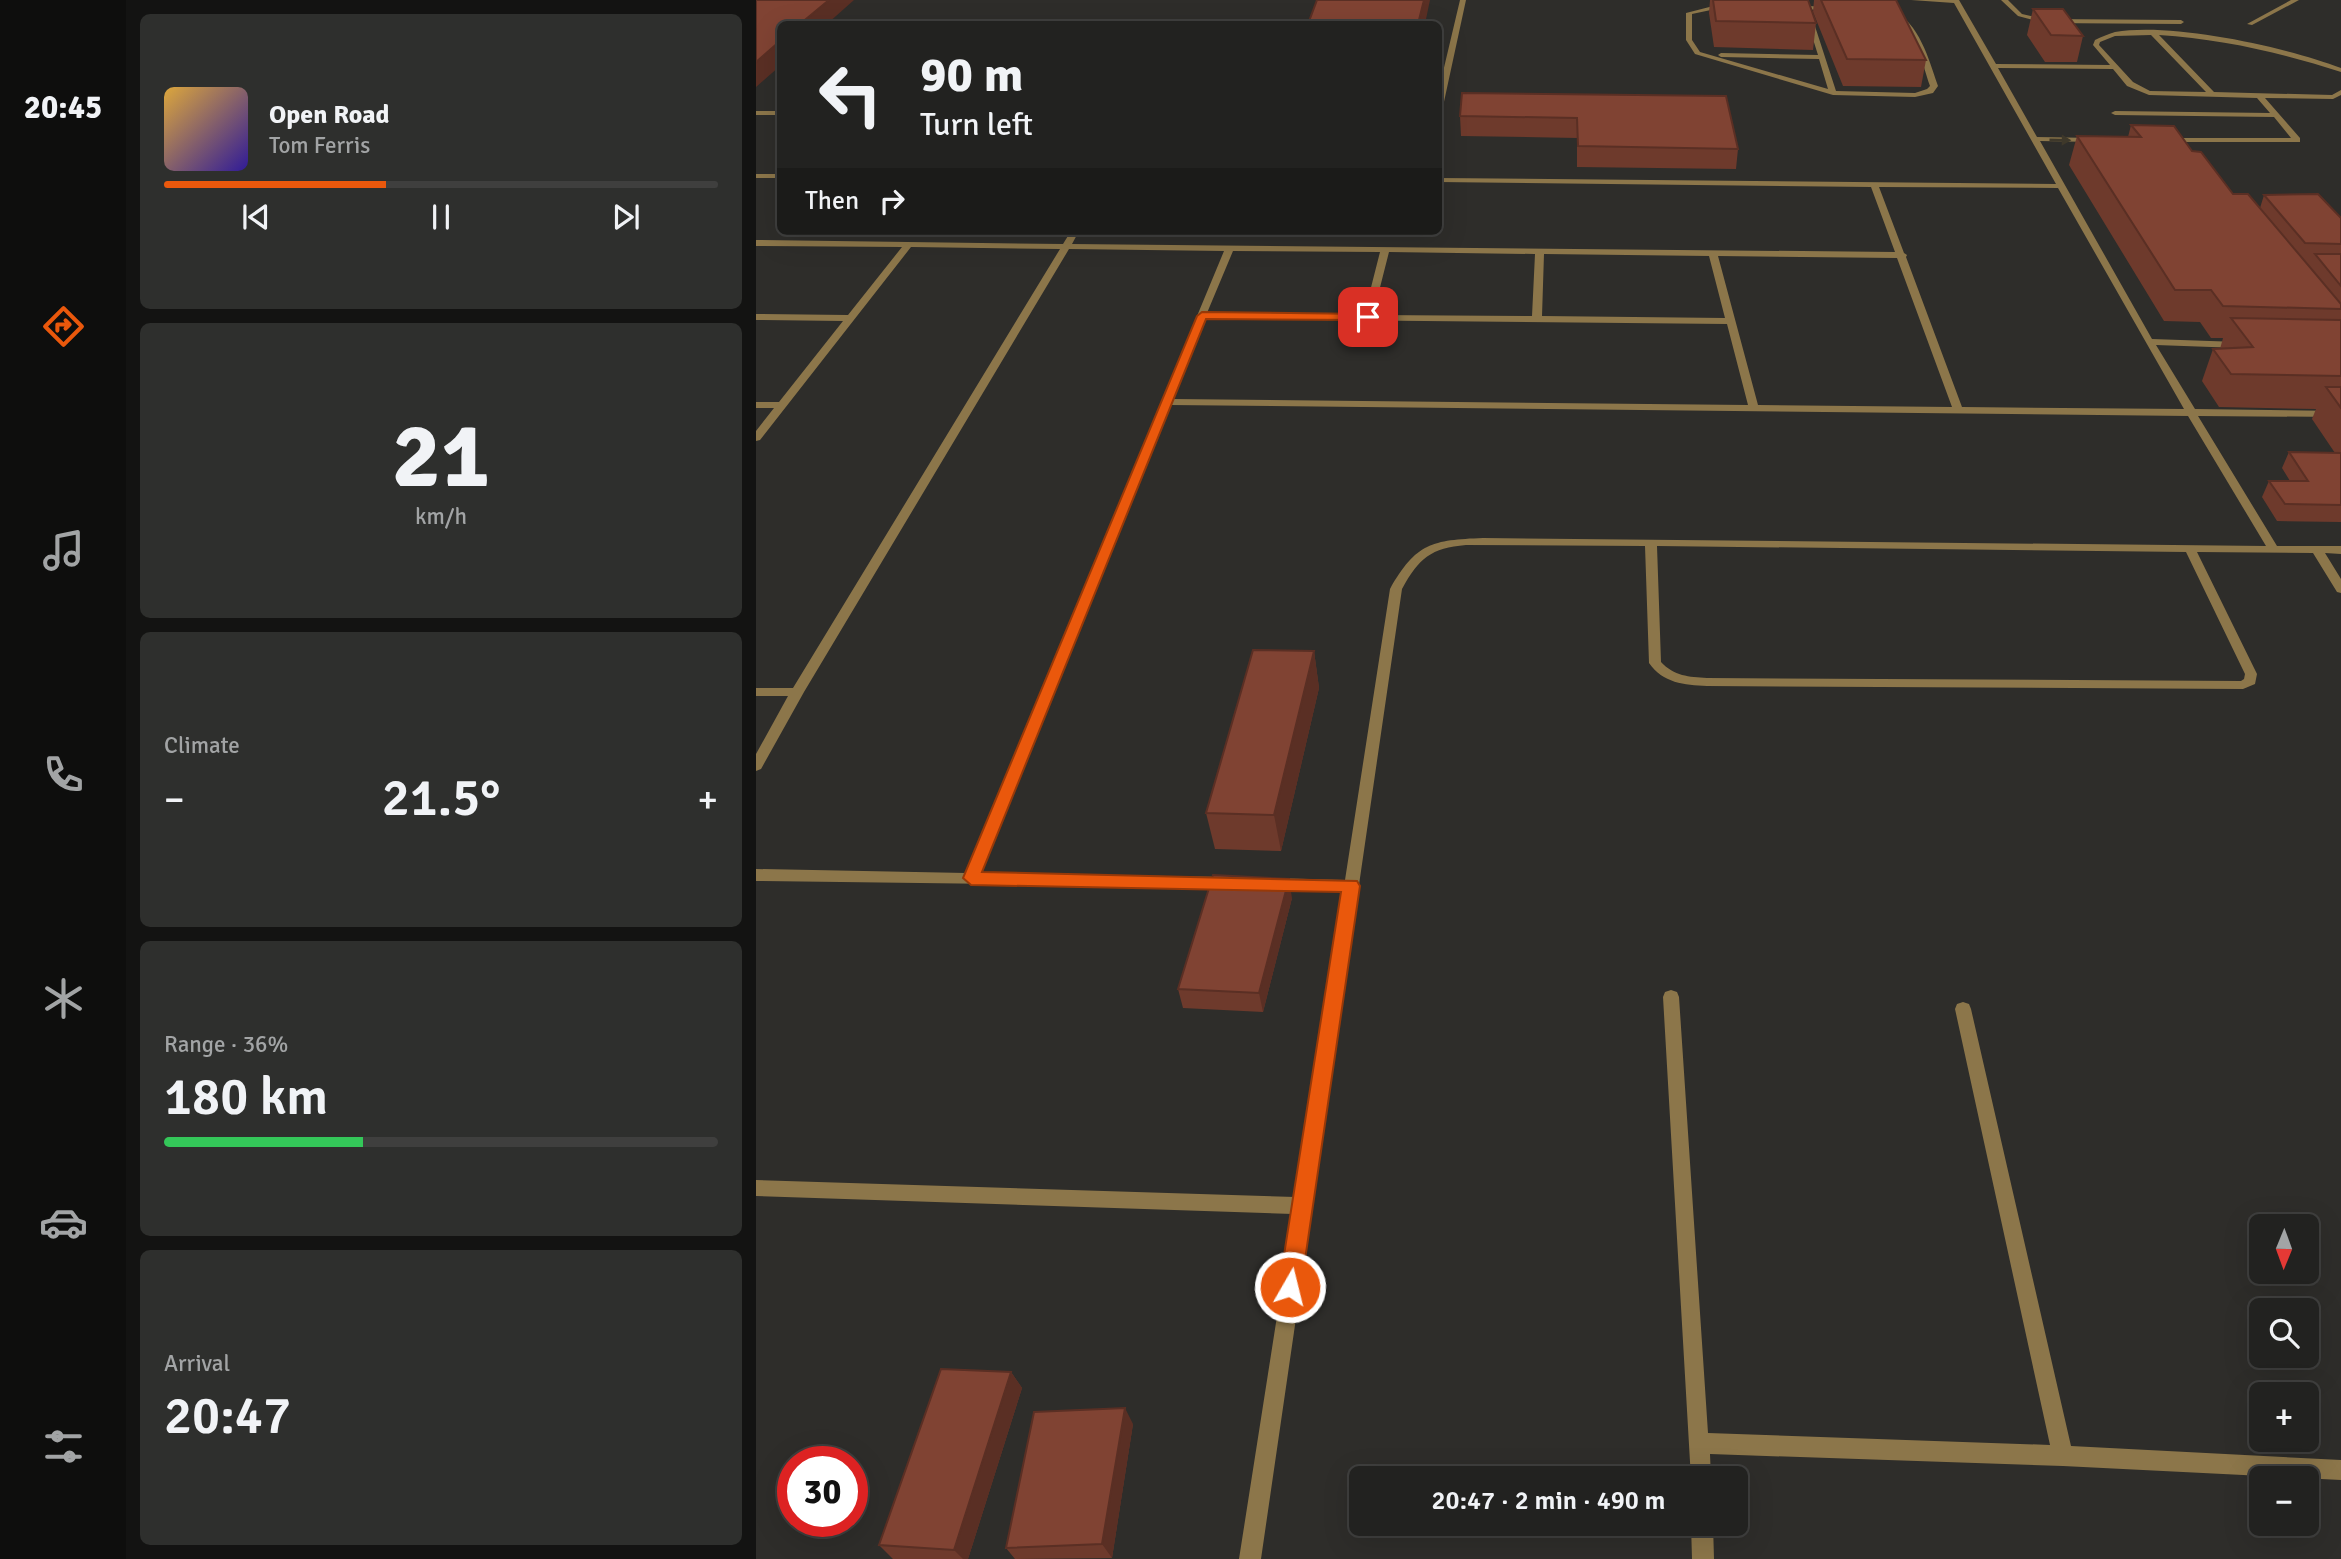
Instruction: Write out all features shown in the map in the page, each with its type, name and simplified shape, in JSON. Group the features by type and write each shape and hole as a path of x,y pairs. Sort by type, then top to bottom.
{"street":[{"path":"1443,71 1463,0"},
{"path":"1913,0 1957,0 2149,342 2274,550"},
{"path":"2004,0 2020,15 2044,21 2180,22"},
{"path":"2250,24 2296,0"},
{"path":"1786,3 1877,8 1898,13 1921,50 1934,86 1930,92 1916,95 1833,93 1702,55 1693,50 1687,18 1695,10 1725,5 1786,3"},
{"path":"1805,6 1833,93"},
{"path":"2152,32 2213,95"},
{"path":"2341,70 2272,51 2152,32 2109,35 2097,41 2096,45 2130,84 2149,93 2333,97 2341,92"},
{"path":"1702,55 1821,57"},
{"path":"1996,66 2114,67"},
{"path":"2152,140 2297,140 2260,96"},
{"path":"756,113 777,113"},
{"path":"2116,113 2277,115"},
{"path":"2037,139 2110,140"},
{"path":"756,176 777,176"},
{"path":"1442,180 2062,186"},
{"path":"1874,184 1903,255 1958,410"},
{"path":"756,766 797,692 1073,235"},
{"path":"756,243 1903,255"},
{"path":"756,438 907,246"},
{"path":"971,878 1169,402 1230,247"},
{"path":"1368,317 1385,250"},
{"path":"1537,319 1540,250"},
{"path":"1713,254 1754,408"},
{"path":"1202,316 1731,321"},
{"path":"756,317 851,318"},
{"path":"2149,342 2248,345"},
{"path":"1169,402 2341,414"},
{"path":"756,405 782,405"},
{"path":"1250,1559 1396,589 1419,553 1442,543 1483,541 2341,550"},
{"path":"1651,543 1655,663 1661,672 1672,678 1707,682 2243,685 2250,681 2251,674 2190,549"},
{"path":"2317,550 2341,589"},
{"path":"756,692 797,692"},
{"path":"756,875 1351,886"},
{"path":"1671,997 1701,1466"},
{"path":"1964,1009 2063,1456"},
{"path":"756,1188 1302,1206"},
{"path":"1700,1443 2063,1456 2341,1470"},
{"path":"1702,1536 1703,1559"}],"building":[{"path":"756,0 829,0 804,21 777,21 777,44 756,62"},
{"path":"1317,0 1424,0 1419,21 1309,21"},
{"path":"1713,0 1808,0 1816,23 1716,21"},
{"path":"1821,0 1896,0 1926,60 1847,59"},
{"path":"2033,9 2063,9 2083,36 2051,35"},
{"path":"1462,93 1726,96 1738,149 1578,146 1577,118 1460,116"},
{"path":"2131,125 2174,126 2192,151 2201,152 2233,194 2248,194 2341,304 2341,309 2223,306 2211,290 2175,290 2077,136 2141,137"},
{"path":"2318,194 2341,218 2341,244 2305,243 2264,195"},
{"path":"2315,254 2341,254 2341,286"},
{"path":"2231,318 2341,320 2341,376 2231,374 2213,349 2253,347"},
{"path":"2326,387 2341,387 2341,408"},
{"path":"2289,452 2341,453 2341,505 2285,504 2269,481 2308,481"},
{"path":"1253,650 1314,651 1274,815 1206,813"},
{"path":"1213,875 1289,879 1259,993 1178,989"},
{"path":"941,1369 1011,1372 954,1550 879,1545"},
{"path":"1125,1408 1102,1544 1006,1548 1034,1412"}],"route":[{"path":"1290,1287 1351,886 971,878 1169,402 1202,316 1368,317"}]}
